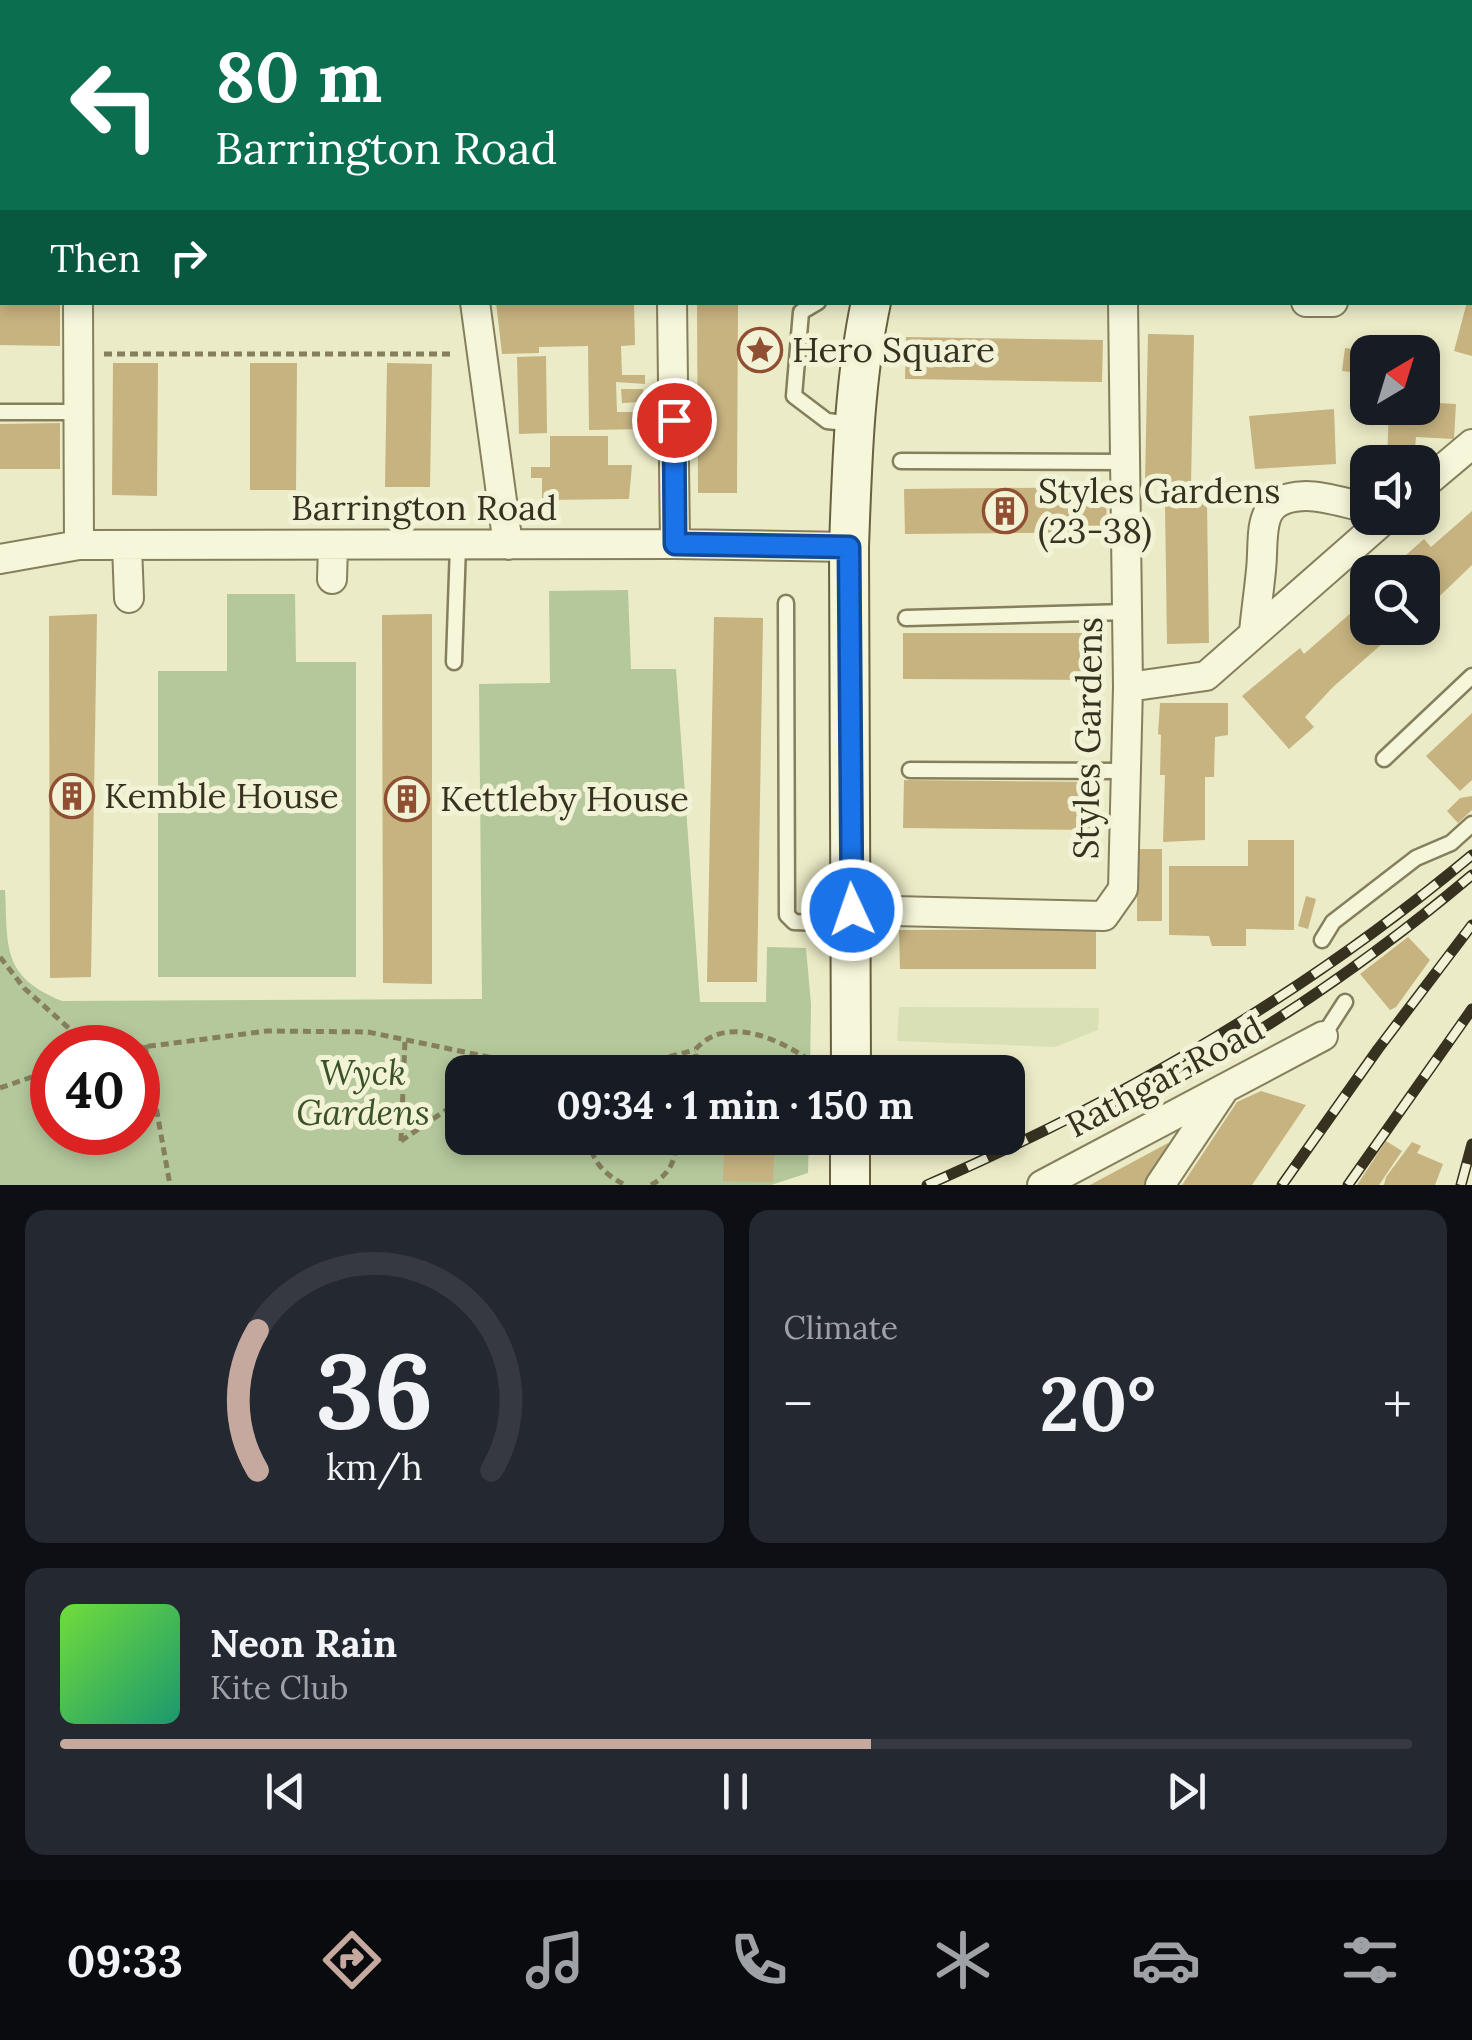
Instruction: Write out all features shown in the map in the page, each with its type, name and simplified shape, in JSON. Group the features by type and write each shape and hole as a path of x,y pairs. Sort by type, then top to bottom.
{"street":[{"path":"78,305 79,545"},
{"path":"475,305 508,546"},
{"path":"672,305 675,544"},
{"path":"835,1055 852,917 849,547 864,333 870,305"},
{"name":"Styles Gardens","path":"852,917 1104,916 1123,889 1128,687 1123,305"},
{"path":"1440,471 1472,444"},
{"path":"1254,632 1262,524 1272,507 1287,498 1304,496 1350,504"},
{"path":"1128,687 1206,676 1366,535"},
{"name":"Barrington Road","path":"0,559 79,545 849,547"},
{"path":"127,546 129,598"},
{"path":"332,579 333,546"},
{"name":"Rathgar Road","path":"1042,1185 1323,1036"},
{"path":"1160,1185 1226,1086"},
{"path":"850,1155 850,1185"}],"lane":[{"path":"813,305 801,312 794,396 828,421 856,424"},
{"path":"0,412 78,412"},
{"path":"901,461 1125,462"},
{"path":"454,662 458,545"},
{"path":"786,602 787,915 794,922 852,917"},
{"path":"906,618 1127,612"},
{"path":"1384,759 1472,676"},
{"path":"910,770 1127,771"},
{"path":"1322,940 1333,922 1416,858 1451,843 1472,824"},
{"path":"1323,1036 1344,1002"}],"path":[{"path":"78,354 482,354"},
{"path":"0,957 24,988 65,1025"},
{"path":"160,1043 282,1030 368,1032 476,1055"},
{"path":"676,1055 695,1050 708,1038 744,1031 774,1039 805,1055"},
{"path":"405,1038 401,1141 445,1110"},
{"path":"695,1050 696,1055"},
{"path":"0,1088 30,1078"},
{"path":"160,1127 170,1185"},
{"path":"592,1155 601,1168 625,1185"},
{"path":"651,1185 666,1175 674,1155"}],"green space":[{"name":"Wyck Gardens","path":"628,590 631,669 676,669 700,1002 766,1002 767,947 806,948 810,1055 445,1055 445,1155 809,1155 808,1173 771,1185 0,1185 0,890 5,890 8,944 18,970 42,991 62,1001 482,999 479,684 550,683 549,591"},
{"path":"227,594 295,594 296,662 356,662 356,977 158,977 158,671 227,671"},
{"path":"899,1007 1099,1008 1098,1030 1055,1047 897,1041"}],"building":[{"path":"0,305 60,305 60,346 0,345"},
{"path":"496,305 634,305 635,345 621,346 622,375 645,375 645,384 616,382 617,412 645,412 645,429 589,430 588,346 539,347 539,353 502,354"},
{"path":"697,305 738,305 737,493 698,493"},
{"path":"1466,305 1472,305 1472,356 1454,351"},
{"path":"1148,334 1194,335 1191,484 1145,483"},
{"path":"906,337 1103,340 1102,382 905,379"},
{"path":"1345,348 1350,349 1350,372 1342,371"},
{"path":"546,356 547,433 519,434 517,357"},
{"path":"113,363 158,363 157,496 112,495"},
{"path":"250,363 297,363 296,490 250,490"},
{"path":"387,363 432,364 430,487 385,487"},
{"path":"621,389 643,389 644,402 622,403"},
{"path":"1440,403 1456,404 1454,439 1416,437 1415,445 1388,445 1388,425 1440,425"},
{"path":"1334,409 1336,464 1255,469 1249,416"},
{"path":"60,423 60,469 0,469 0,424"},
{"path":"550,436 608,436 608,465 632,465 629,499 542,500 542,478 531,478 531,467 550,467"},
{"name":"Styles Gardens (23-38)","path":"1106,487 1107,532 905,534 904,489"},
{"path":"1165,503 1207,503 1209,643 1167,644"},
{"path":"1472,511 1472,565 1440,596 1440,555 1406,555 1424,539 1431,547"},
{"name":"Kemble House","path":"97,614 91,977 50,978 49,616"},
{"name":"Kettleby House","path":"432,614 432,984 383,983 382,615"},
{"path":"1350,614 1350,645 1381,645 1305,717 1314,727 1289,749 1242,696 1300,648 1304,654"},
{"path":"714,617 763,618 757,982 707,982"},
{"path":"903,633 1099,633 1099,680 903,679"},
{"path":"1160,703 1228,703 1228,735 1215,737 1214,777 1205,777 1205,840 1163,842 1165,775 1160,775"},
{"path":"1472,713 1472,780 1460,791 1426,756"},
{"path":"904,780 1098,782 1097,830 903,828"},
{"path":"1472,796 1472,810 1458,823 1447,811 1460,798"},
{"path":"1248,840 1294,840 1294,930 1246,929 1246,946 1212,946 1209,936 1169,935 1169,866 1248,866"},
{"path":"1137,849 1162,849 1162,921 1137,921"},
{"path":"1306,896 1316,899 1308,929 1298,926"},
{"path":"1096,929 1096,969 900,969 899,930"},
{"path":"1408,937 1430,960 1390,1010 1360,974"},
{"path":"1261,1091 1306,1105 1252,1185 1182,1185 1237,1102"},
{"path":"1386,1141 1402,1151 1379,1185 1357,1185"},
{"path":"1412,1142 1421,1146 1417,1153 1443,1164 1435,1185 1384,1185 1386,1177"},
{"path":"1168,1143 1171,1145 1145,1185 1090,1185"},
{"path":"724,1155 774,1155 773,1182 723,1181"}],"railway":[{"path":"927,1185 1072,1117 1212,1040 1345,952 1472,855"},
{"path":"1092,1123 1193,1070 1290,1011 1472,875"},
{"path":"1282,1185 1472,925"},
{"path":"1348,1185 1472,1009"},
{"path":"1461,1185 1472,1144"}],"place":[{"name":"Hero Square","path":"760,350"},
{"name":"Styles Gardens (23-38)","path":"1005,511"},
{"name":"Kemble House","path":"72,796"},
{"name":"Kettleby House","path":"407,799"}],"route":[{"path":"674,420 675,544 849,547 852,910"}]}
